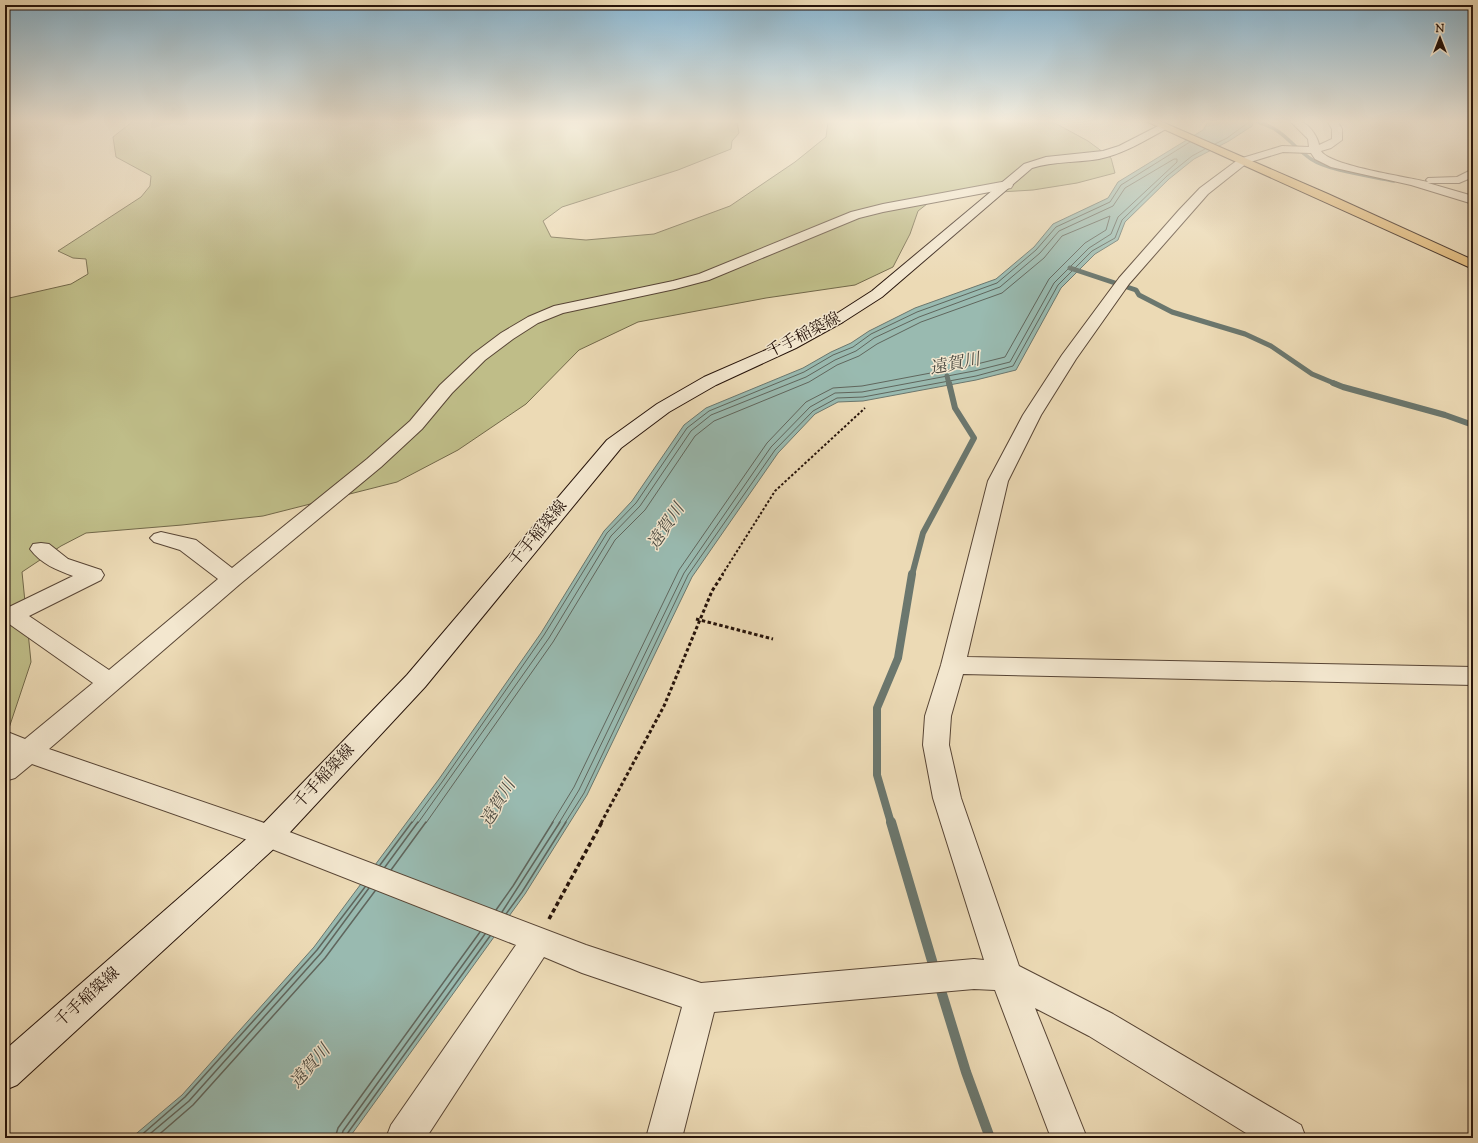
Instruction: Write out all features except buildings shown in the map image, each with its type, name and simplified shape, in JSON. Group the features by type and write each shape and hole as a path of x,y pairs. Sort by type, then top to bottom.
{"highway":[{"path":"1274,175 1473,265"}],"street":[{"name":"千手稲築線","path":"5,1073 276,839 416,681 614,444 664,408 710,380 790,345 838,319 877,294 1018,175"},
{"path":"1069,1138 1006,976 947,798 936,744 938,716 953,665 998,481 1032,415 1068,358 1124,281 1183,212 1221,175"},
{"path":"1383,175 1409,181 1473,200"},
{"path":"1409,181 1459,180 1467,175"},
{"path":"5,771 16,747 110,683 232,579 374,463 416,425 446,389 479,356 533,320 559,309 675,285 704,277 855,215 883,208 1007,185"},
{"path":"161,538 188,545 232,579"},
{"path":"8,614 93,575 60,564 41,549"},
{"path":"8,614 110,683"},
{"path":"953,665 1473,676"},
{"path":"16,747 276,839 582,958 701,998 974,974 1006,976 1101,1025 1288,1138"},
{"path":"404,1138 528,936"},
{"path":"664,1138 701,998"}],"path":[{"path":"528,936 664,706 712,591 775,491 865,408"},
{"path":"696,619 773,639"}],"shaded area":[{"path":"150,175 661,175 562,207 543,221 551,237 586,240 654,234 730,206 775,175 1106,175 1077,183 1033,190 967,194 932,200 918,211 910,234 893,267 855,285 766,298 638,322 579,350 526,404 458,450 397,482 263,516 182,525 86,533 61,546 22,572 31,662 5,740 5,299 71,284 88,274 86,259 73,258 58,251 141,197 150,186 151,176"}],"water":[{"name":"遠賀川","path":"1129,175 1174,175 1125,222 1118,240 1095,254 1061,288 1016,370 976,380 863,401 838,402 815,414 778,453 692,577 587,795 525,894 349,1138 131,1138 182,1095 314,947 439,779 541,633 604,531 632,501 684,425 706,408 803,368 831,352 851,343 869,331 915,308 996,279 1034,247 1053,224 1108,198 1118,182"}],"waterway":[{"path":"1364,175 1394,181"},
{"path":"1070,268 1136,290 1139,295 1172,312 1245,334 1271,346 1312,374 1336,384"},
{"name":"遠賀川","path":"947,376 949,384"},
{"name":"遠賀川","path":"912,575 923,533 974,438 955,408 949,383"},
{"path":"1333,383 1445,415 1473,425"},
{"path":"891,823 877,775 877,708 898,658 912,574"},
{"path":"891,822 935,971"},
{"path":"939,984 966,1072 990,1138"}]}
